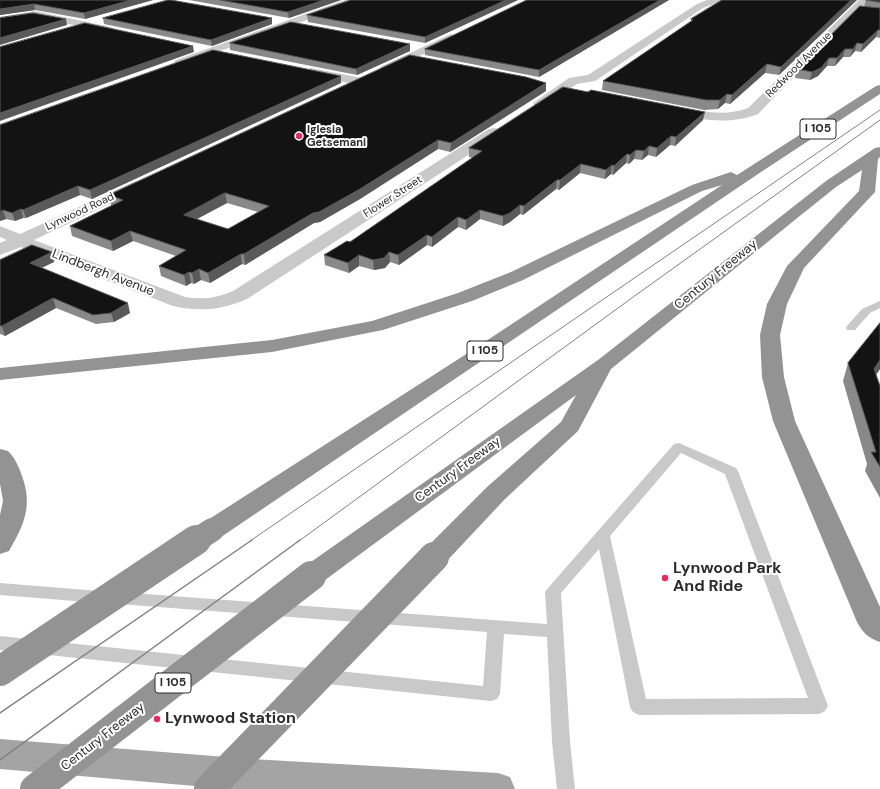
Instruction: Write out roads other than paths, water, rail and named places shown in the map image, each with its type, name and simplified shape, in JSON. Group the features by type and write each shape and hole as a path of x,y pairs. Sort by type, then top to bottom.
{"highway":[{"name":"I 105","path":"0,671 756,169 880,89"},
{"path":"876,154 867,192 796,266 777,304 770,335 772,378 784,421 872,622 880,630"},
{"name":"Century Freeway","path":"35,789 311,576 605,364 831,184 876,154"},
{"path":"0,374 272,346 376,326 465,297 517,276 697,188 756,169"},
{"path":"209,789 496,493 570,426 605,364"},
{"path":"0,457 4,460 12,482 16,507 0,544"}],"main road":[{"path":"0,754 251,775 498,789"}],"street":[{"path":"172,65 354,0"},
{"path":"526,112 565,81 591,78 700,6 716,0"},
{"name":"Redwood Avenue","path":"665,108 710,116 727,117 742,115 752,111 859,7"},
{"path":"0,20 35,14 118,32"},
{"path":"64,31 107,18"},
{"path":"268,19 313,28"},
{"path":"650,29 663,31"},
{"path":"336,91 373,74 409,51 428,55 462,32"},
{"path":"188,46 234,56"},
{"path":"303,70 357,81"},
{"path":"565,81 586,92"},
{"name":"Flower Street","path":"208,304 225,301 240,295 507,124"},
{"name":"Lynwood Road","path":"0,250 150,179"},
{"name":"Lindbergh Avenue","path":"0,231 180,302 208,304"}],"lane":[{"path":"851,328 866,311 880,304"},
{"path":"566,789 561,742 553,592 603,534 679,447 731,471 819,706 639,707 603,534"},
{"path":"0,589 554,631"},
{"path":"0,643 491,694 496,626"}],"tram line":[{"path":"250,541 880,110"},
{"path":"299,541 629,300 880,120"},
{"path":"0,713 252,540"},
{"path":"0,760 300,540"}],"place":[{"name":"Iglesia Getsemani","path":"299,136"},
{"name":"Lynwood Park And Ride","path":"665,578"},
{"name":"Lynwood Station","path":"157,719"}]}
